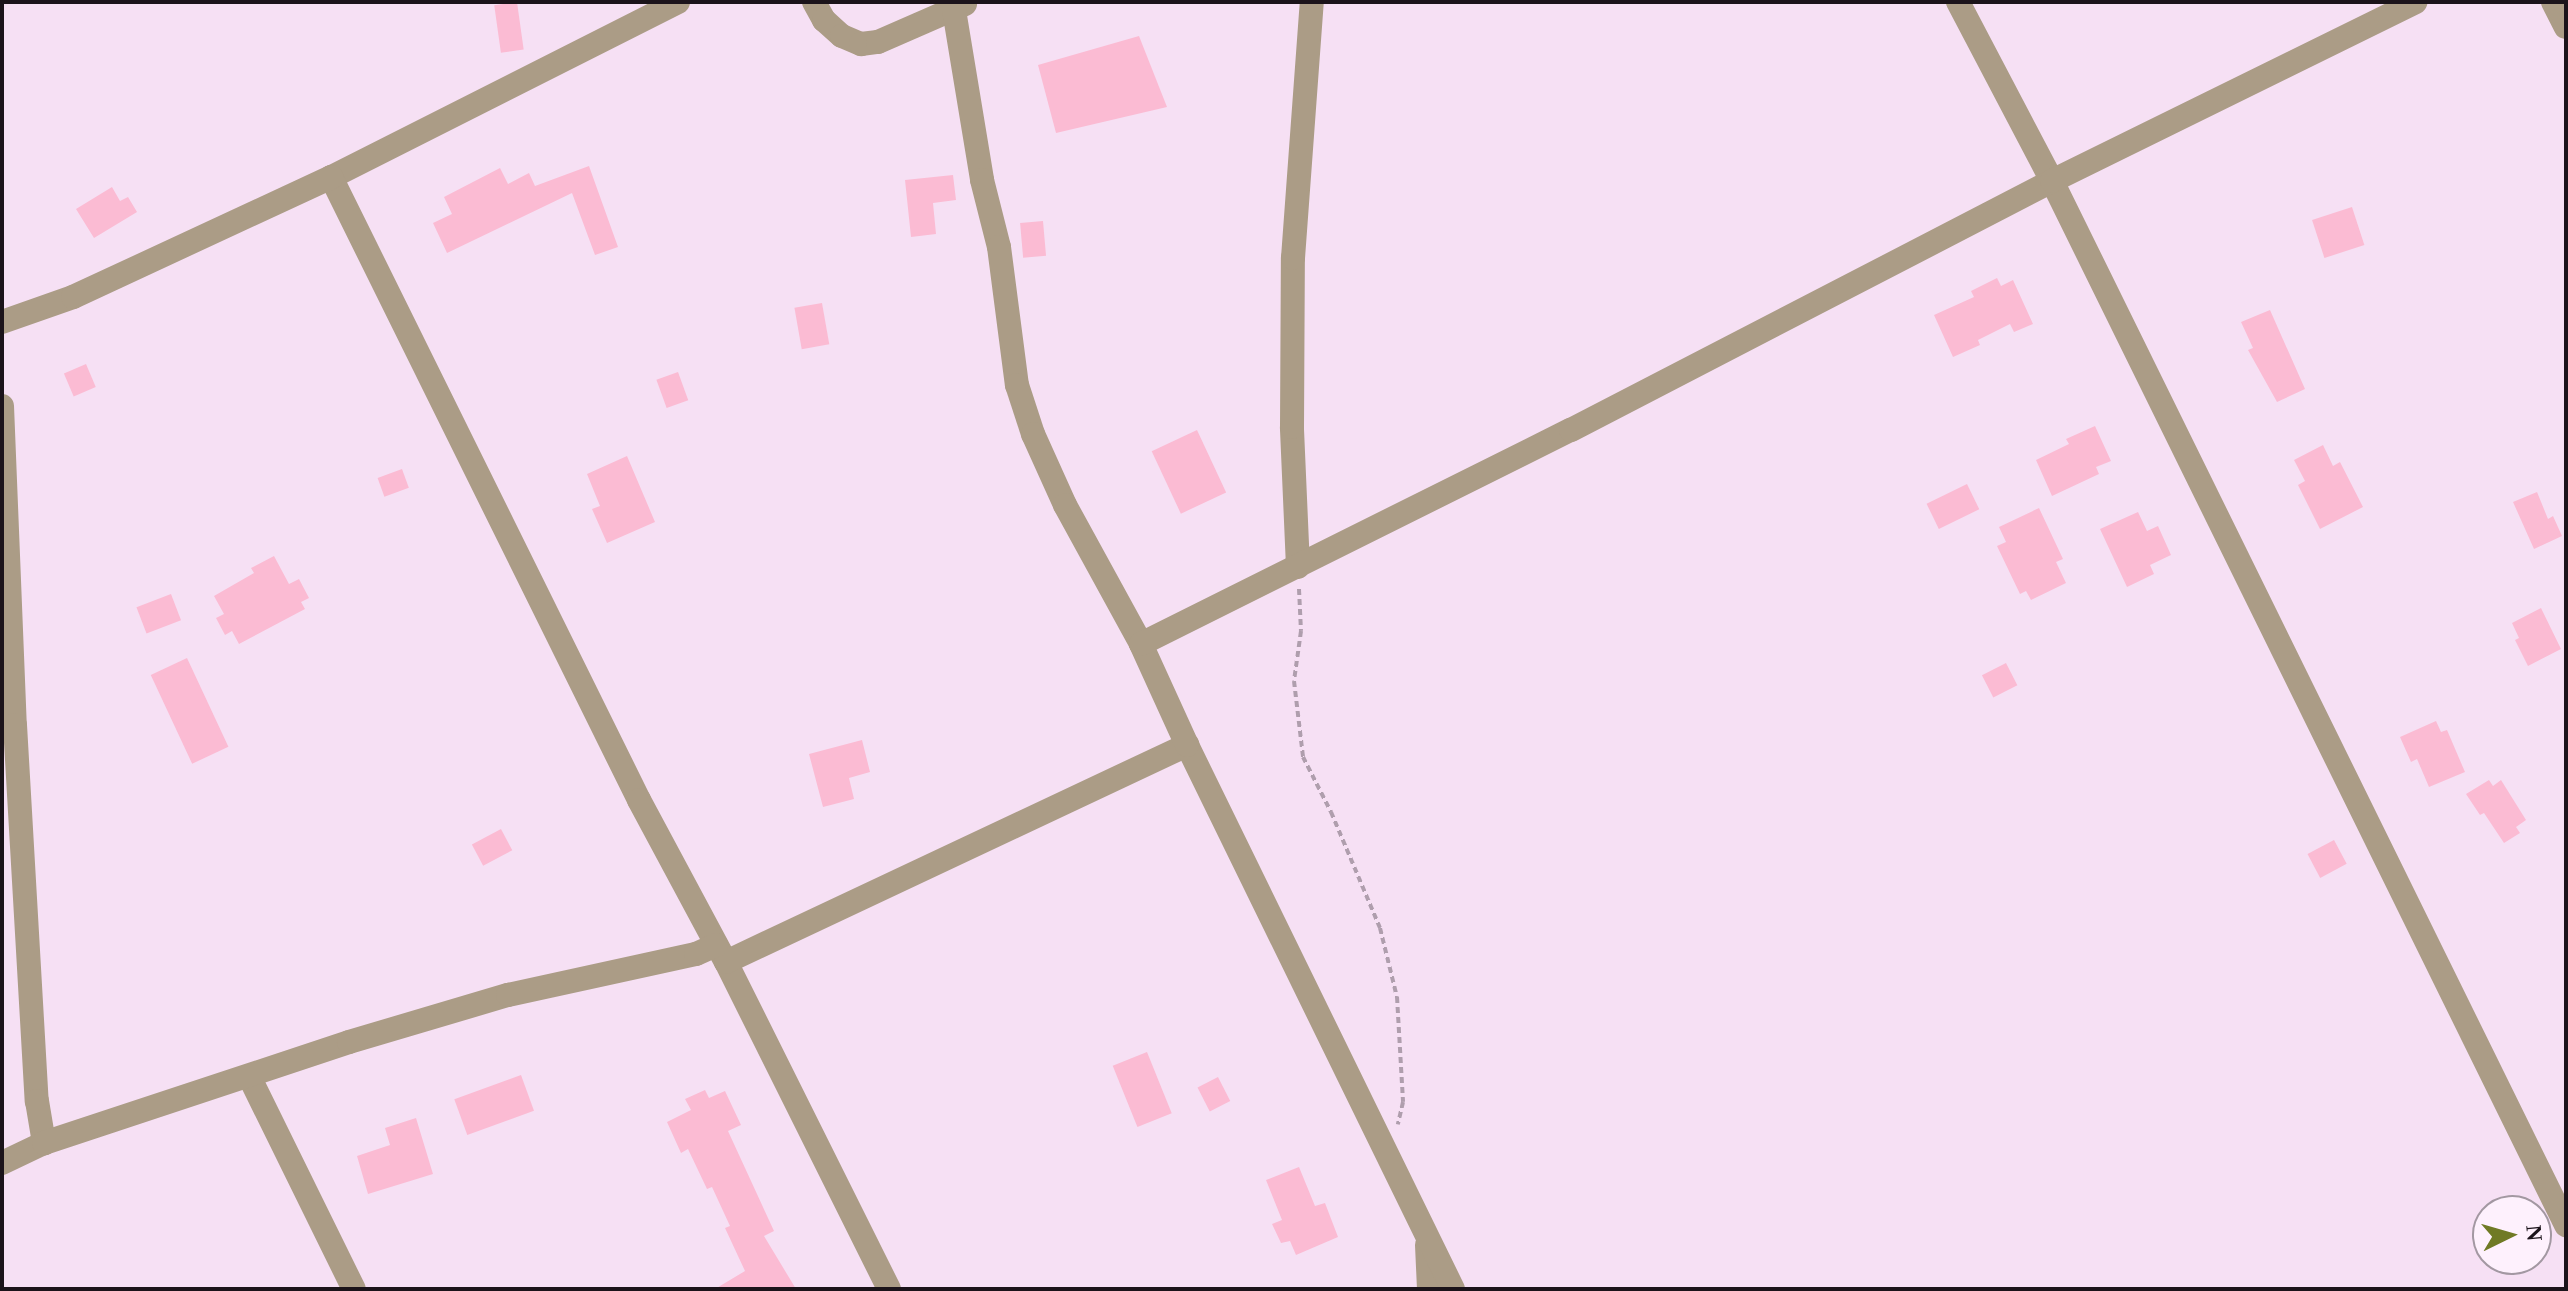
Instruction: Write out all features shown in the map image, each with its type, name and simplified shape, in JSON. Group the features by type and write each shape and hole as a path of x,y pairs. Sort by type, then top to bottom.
{"street":[{"path":"2,322 73,297 331,177 678,2"},
{"path":"814,2 833,28 861,44 878,42 962,6 982,180 999,247 1017,385 1065,505 1141,644 1187,745 1453,1289"},
{"path":"1298,567 1292,427 1293,258 1312,2"},
{"path":"1958,2 2052,181 2566,1225"},
{"path":"1141,644 1298,567 2052,181 2415,2"},
{"path":"2553,2 2566,27"},
{"path":"331,177 639,800 721,953 889,1289"},
{"path":"2,406 15,725 37,1101 44,1143"},
{"path":"2,1163 44,1143 508,995 696,954 721,953 1187,745"},
{"path":"249,1076 354,1289"},
{"path":"1426,1239 1429,1289"}],"path":[{"path":"1298,567 1301,631 1294,681 1303,757 1331,812 1380,928 1397,997 1403,1102 1391,1157"}],"building":[{"path":"517,2 524,50 501,53 494,5"},
{"path":"1139,36 1167,107 1056,133 1038,65"},
{"path":"589,166 618,247 595,255 572,193 447,253 433,223 452,214 444,197 500,168 508,184 529,173 535,186"},
{"path":"953,175 956,200 933,203 936,234 911,237 905,180"},
{"path":"112,187 120,201 128,197 137,212 94,238 76,209"},
{"path":"2352,207 2364,245 2324,258 2312,220"},
{"path":"1043,221 1046,256 1023,258 1020,223"},
{"path":"1997,278 2001,286 2013,280 2033,324 2014,332 2010,324 1978,340 1980,345 1953,357 1934,315 1974,297 1971,291"},
{"path":"822,303 829,344 802,349 794,308"},
{"path":"2270,310 2305,389 2277,402 2248,350 2253,348 2241,322"},
{"path":"86,364 96,387 74,396 64,373"},
{"path":"678,372 688,400 667,408 656,380"},
{"path":"2095,426 2111,461 2096,467 2099,474 2052,496 2036,460 2069,444 2066,439"},
{"path":"1197,430 1226,493 1181,514 1152,451"},
{"path":"2323,445 2333,466 2340,462 2363,507 2320,529 2298,485 2305,481 2294,460"},
{"path":"627,456 655,522 607,543 592,509 600,506 587,474"},
{"path":"402,469 409,488 384,497 378,478"},
{"path":"1967,484 1979,509 1939,529 1927,504"},
{"path":"2537,492 2548,519 2553,516 2562,536 2534,549 2513,502"},
{"path":"2039,508 2063,559 2056,562 2066,583 2031,600 2026,591 2020,594 1997,546 2006,542 1999,527"},
{"path":"2138,512 2147,531 2158,526 2171,555 2150,565 2154,574 2127,587 2100,529"},
{"path":"274,556 289,584 299,579 309,598 301,602 305,609 239,644 232,631 225,635 216,618 224,614 214,596 254,573 251,568"},
{"path":"171,594 181,620 146,633 136,607"},
{"path":"2541,608 2561,649 2528,666 2515,640 2519,638 2512,623"},
{"path":"187,658 228,747 192,764 151,675"},
{"path":"2006,663 2017,685 1993,698 1982,675"},
{"path":"2436,721 2441,732 2447,730 2465,772 2429,787 2417,759 2411,762 2400,737"},
{"path":"862,740 870,772 849,778 854,799 823,807 809,754"},
{"path":"2489,780 2493,786 2501,780 2526,820 2516,827 2520,833 2504,843 2484,813 2480,815 2466,794"},
{"path":"501,829 512,850 483,866 472,844"},
{"path":"2334,840 2347,864 2320,878 2308,854"},
{"path":"1147,1052 1172,1113 1137,1127 1113,1066"},
{"path":"521,1075 534,1111 467,1135 454,1099"},
{"path":"1218,1077 1230,1101 1210,1111 1198,1087"},
{"path":"705,1090 709,1098 725,1091 741,1125 728,1131 774,1231 764,1236 796,1289 715,1289 745,1271 725,1228 730,1226 712,1187 707,1189 688,1149 681,1153 667,1122 691,1110 685,1099"},
{"path":"416,1118 433,1174 368,1194 357,1156 390,1145 385,1128"},
{"path":"1299,1167 1315,1206 1325,1203 1338,1237 1296,1255 1290,1241 1281,1243 1272,1224 1282,1220 1266,1180"}]}
